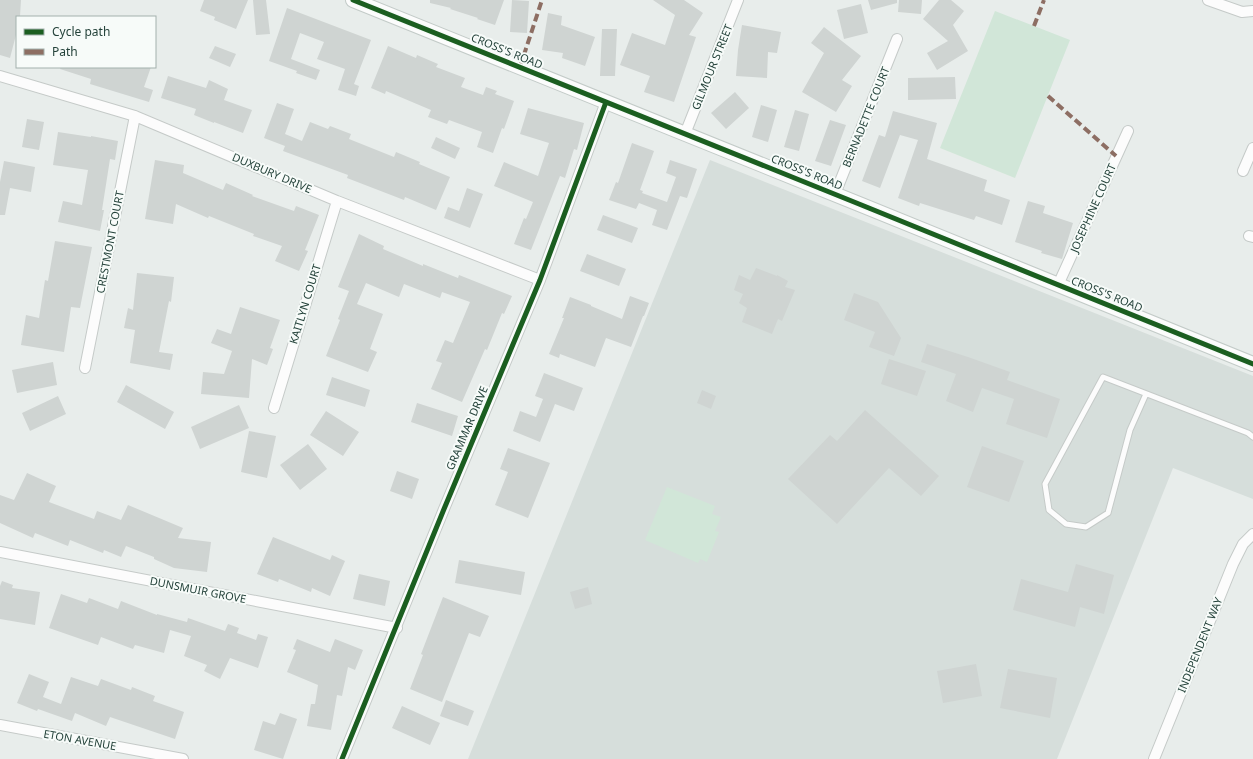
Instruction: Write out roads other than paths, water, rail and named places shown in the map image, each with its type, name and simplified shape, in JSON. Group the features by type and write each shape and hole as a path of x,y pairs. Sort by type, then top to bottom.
{"street":[{"name":"CROSS'S ROAD","path":"353,0 1252,362"},
{"name":"GILMOUR STREET","path":"685,134 738,0"},
{"path":"1208,0 1242,12 1253,11"},
{"name":"BERNADETTE COURT","path":"835,194 897,39"},
{"name":"DUXBURY DRIVE","path":"0,76 135,116 337,200 540,280"},
{"name":"GRAMMAR DRIVE","path":"342,759 540,280 606,102"},
{"name":"CRESTMONT COURT","path":"85,368 135,116"},
{"name":"JOSEPHINE COURT","path":"1058,285 1128,131"},
{"path":"1243,171 1253,148"},
{"name":"KAITLYN COURT","path":"274,408 337,200"},
{"name":"INDEPENDENT WAY","path":"1154,759 1233,564 1243,544 1253,534"},
{"name":"DUNSMUIR GROVE","path":"0,552 397,628"},
{"name":"ETON AVENUE","path":"0,726 155,756 183,759"}],"lane":[{"path":"1146,394 1130,430 1108,513 1086,526 1066,524 1049,510 1045,484 1103,377 1248,434 1253,437"}]}
